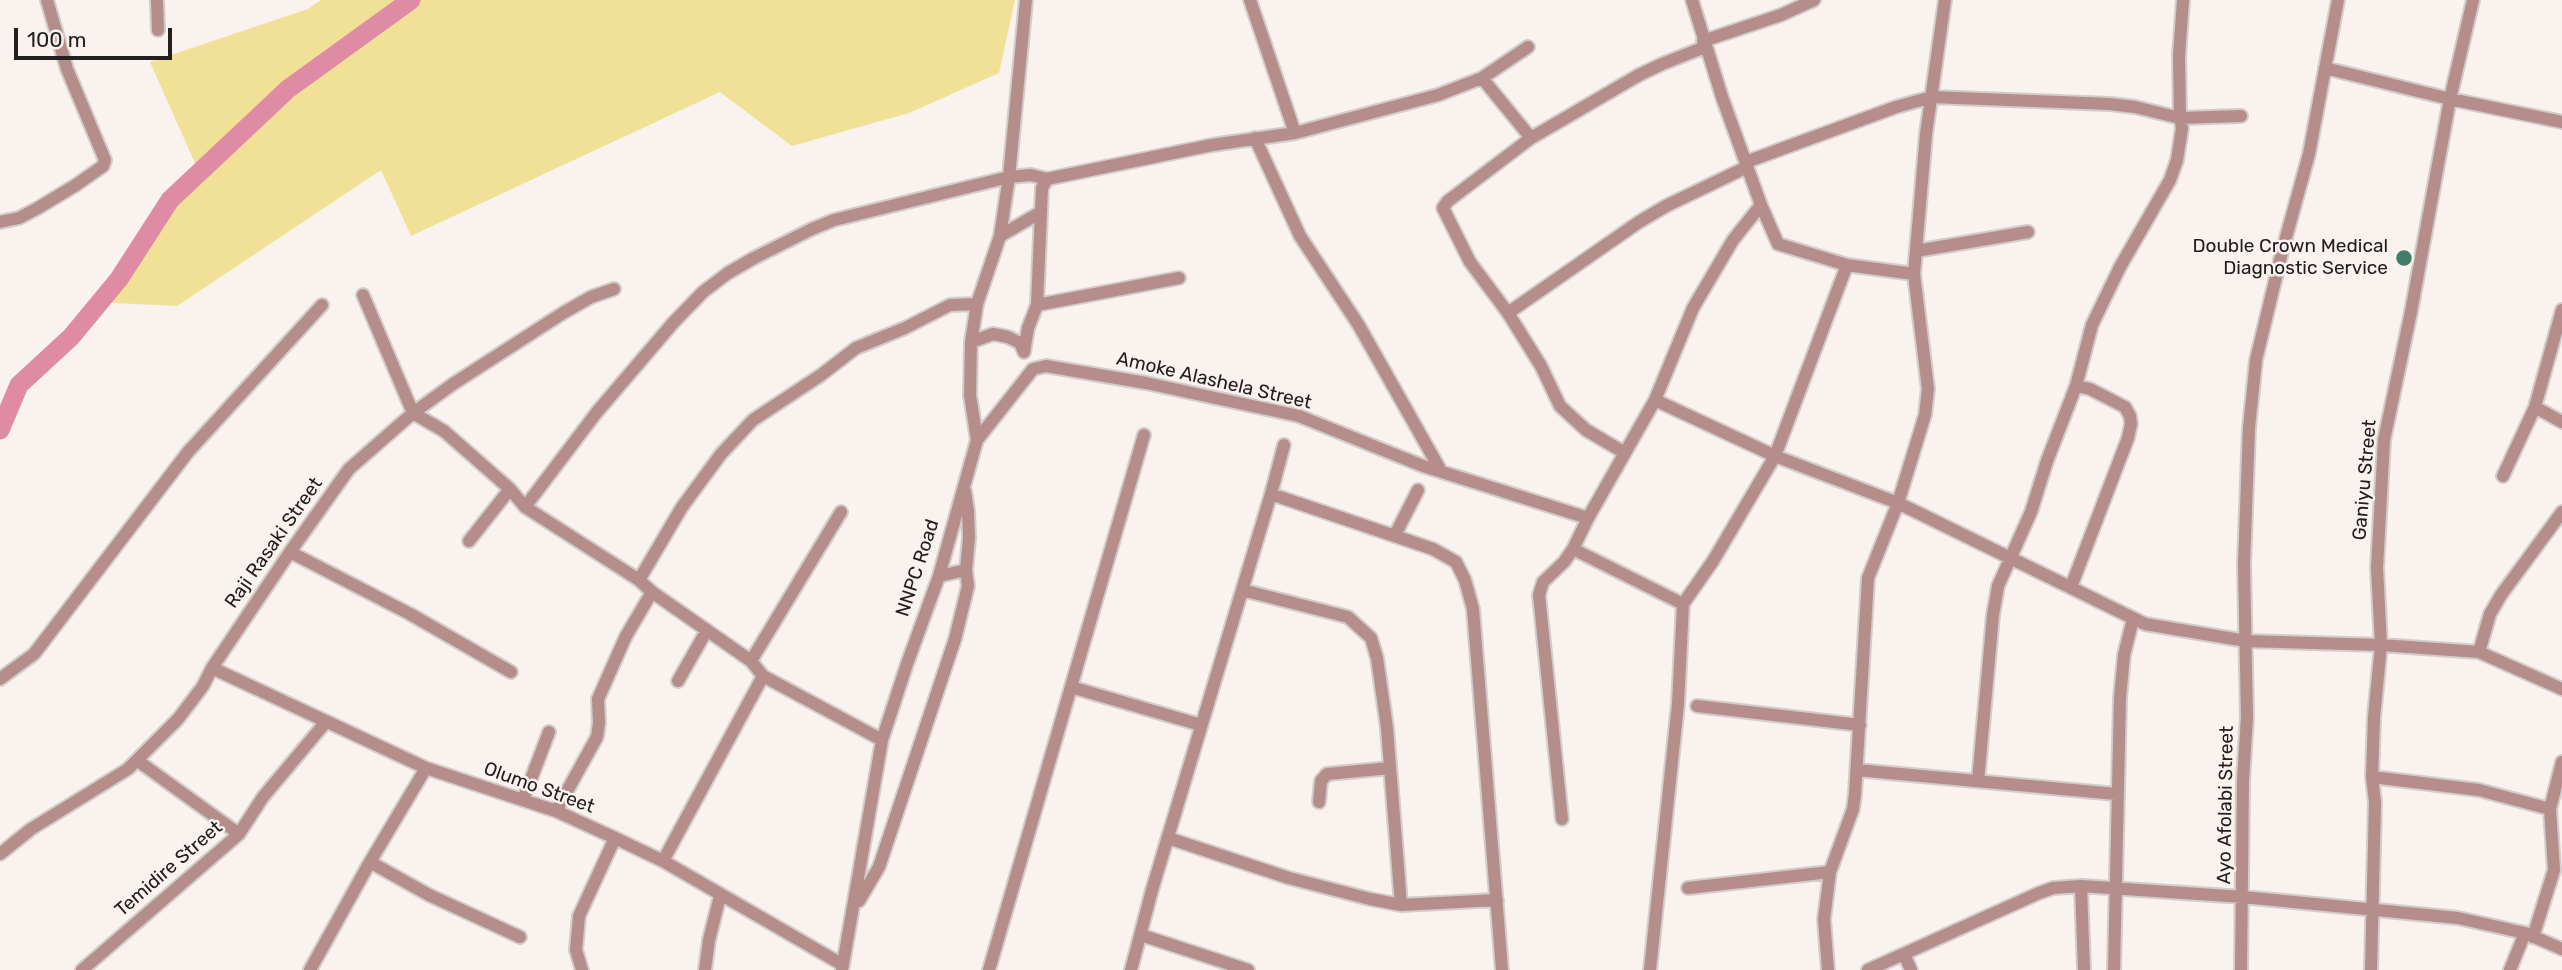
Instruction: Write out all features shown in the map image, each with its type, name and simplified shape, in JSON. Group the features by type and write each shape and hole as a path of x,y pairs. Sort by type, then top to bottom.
{"street":[{"path":"0,222 19,218 38,208 103,166 105,160 67,69 47,0"},
{"path":"157,0 158,30"},
{"name":"NNPC Road","path":"843,968 882,740 906,664 939,576 977,440 970,395 971,342 977,304 1000,236 1009,177 1026,0"},
{"path":"1692,0 1704,44 1761,205 1778,244 1847,265 1914,274"},
{"path":"1625,453 1586,430 1560,406 1541,366 1508,313 1470,262 1443,208 1454,196 1531,138 1639,75 1704,44 1814,0"},
{"path":"1828,970 1824,919 1830,872 1853,809 1868,578 1898,503 1925,415 1928,389 1914,274 1945,0"},
{"path":"1978,781 1998,586 2012,559 2076,386 2092,325 2120,267 2170,180 2181,142 2179,56 2183,0"},
{"name":"Ayo Afolabi Street","path":"2241,970 2243,780 2247,717 2244,564 2249,428 2256,360 2309,154 2337,0"},
{"name":"Ganiyu Street","path":"2371,970 2375,802 2372,777 2374,716 2381,645 2377,568 2384,440 2411,312 2450,99 2473,0"},
{"path":"1255,1 1294,133"},
{"path":"525,507 597,412 703,292 728,273 812,229 834,220 1009,177 1031,175 1047,179 1255,138 1294,133 1438,94 1482,78 1528,47"},
{"path":"2325,68 2450,99 2562,122"},
{"path":"1482,78 1531,138"},
{"path":"1508,313 1666,206 1747,165 1896,107 1932,97 2110,104 2180,118 2241,116"},
{"path":"1255,138 1300,236 1358,324 1441,471"},
{"path":"1024,352 1028,328 1037,305 1042,188 1047,179"},
{"path":"1562,819 1539,595 1543,582 1573,549 1588,517 1655,400 1693,308 1733,240 1761,205"},
{"path":"1000,236 1041,212"},
{"path":"1916,251 2028,232"},
{"path":"1650,970 1678,704 1683,604 1713,561 1775,456 1847,265"},
{"path":"1037,305 1179,278"},
{"name":"Raji Rasaki Street","path":"0,854 31,829 138,761 178,719 349,469 413,413 528,334 591,297 614,289"},
{"path":"363,295 413,413 444,431 510,489 525,507 639,580 652,592 751,661 763,676 882,740"},
{"path":"639,580 682,507 720,454 754,420 856,348 905,328 950,305 977,304"},
{"path":"0,679 34,654 188,452 323,305"},
{"path":"2503,475 2535,407 2562,310"},
{"path":"971,342 993,334 1008,337 1020,343 1033,369 977,440"},
{"name":"Amoke Alashela Street","path":"1033,369 1046,366 1146,383 1298,416 1441,471 1588,517"},
{"path":"2071,587 2131,424 2125,407 2090,388 2076,386"},
{"path":"1655,400 1775,456 1898,503 2145,624 2246,641 2381,645 2479,652 2562,689"},
{"path":"2535,407 2562,422"},
{"path":"989,970 1144,435"},
{"path":"1131,970 1284,445"},
{"path":"854,911 879,867 955,639 968,586 965,570 969,538 964,487"},
{"path":"469,541 510,489"},
{"path":"1395,535 1418,490"},
{"path":"1271,495 1433,549 1456,562 1465,580 1472,609 1502,970"},
{"path":"751,661 841,512"},
{"path":"2479,652 2484,628 2495,604 2562,512"},
{"path":"1573,549 1683,604"},
{"path":"290,552 410,614 511,672"},
{"path":"939,576 965,570"},
{"path":"1242,590 1348,617 1371,638 1377,657 1390,768 1401,905"},
{"path":"556,811 597,737 598,699 626,636 652,592"},
{"path":"2114,970 2116,794 2122,677 2124,655 2133,619"},
{"path":"678,681 707,630"},
{"name":"Olumo Street","path":"212,668 426,768 556,811 615,838 663,862 843,968"},
{"path":"663,862 763,676"},
{"path":"1071,687 1201,725"},
{"path":"1697,706 1860,725"},
{"name":"Temidire Street","path":"82,970 239,834 263,797 325,723"},
{"path":"523,800 550,732"},
{"path":"138,761 239,834"},
{"path":"2510,970 2529,935 2554,870 2550,809 2562,762"},
{"path":"310,970 426,768"},
{"path":"1319,802 1321,781 1327,774 1390,768"},
{"path":"1857,770 2116,794"},
{"path":"2372,777 2479,790 2550,809"},
{"path":"582,970 576,950 579,916 615,838"},
{"path":"1168,838 1289,878 1401,905 1497,900"},
{"path":"370,862 429,895 520,937"},
{"path":"1688,888 1830,872"},
{"path":"2081,886 2084,970"},
{"path":"1868,970 2039,893 2053,888 2081,886 2243,897 2458,918 2529,935 2562,949"},
{"path":"705,970 720,896"},
{"path":"1141,936 1248,970"},
{"path":"1904,954 1911,970"}],"shaded area":[{"path":"321,0 1015,0 999,73 909,113 792,146 720,92 411,236 381,170 177,306 94,302 199,172 150,62 308,9"}],"waterway":[{"path":"0,430 19,385 71,337 119,279 170,200 288,89 411,0"}],"place":[{"name":"Double Crown Medical Diagnostic Service","path":"2404,258"}]}
